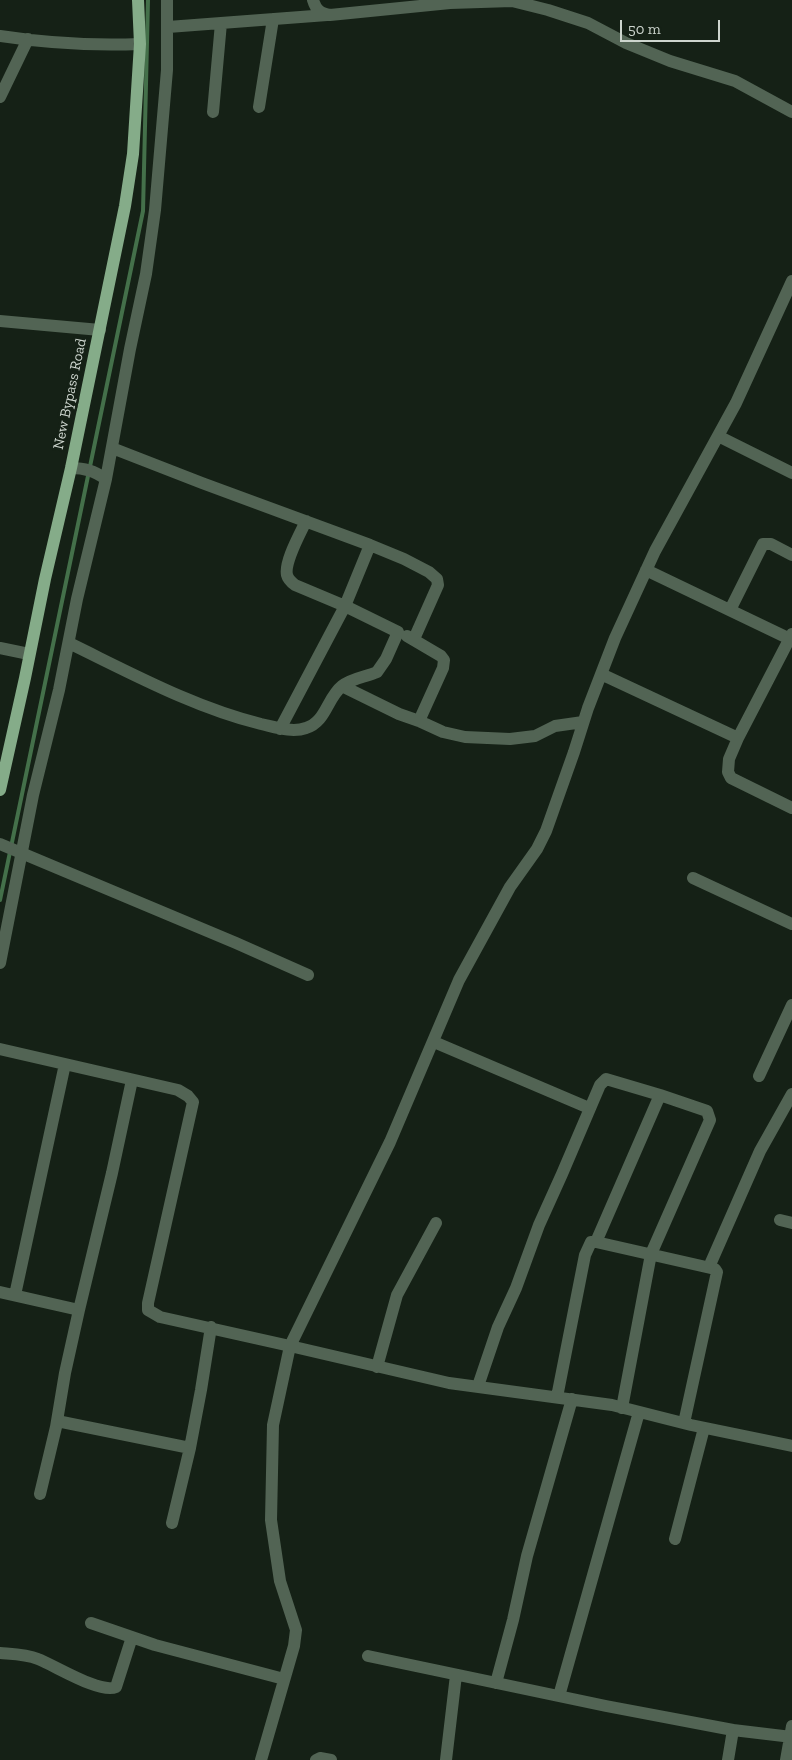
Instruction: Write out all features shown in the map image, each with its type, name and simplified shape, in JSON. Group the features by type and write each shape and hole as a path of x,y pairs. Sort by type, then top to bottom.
{"main road":[{"name":"New Bypass Road","path":"0,790 44,580 77,468 100,330 129,180 133,154 140,44 138,0"}],"street":[{"path":"0,963 10,848 33,796 59,690 101,476 112,448 146,274 162,142 167,70 168,27 166,0"},
{"path":"313,0 315,8 320,13 330,14"},
{"path":"168,27 450,3 512,1 588,23 670,61 735,81 792,112"},
{"path":"259,108 273,19"},
{"path":"213,112 221,23"},
{"path":"0,36 105,46 140,44"},
{"path":"0,97 28,39"},
{"path":"261,1760 294,1646 296,1630 279,1572 271,1520 273,1425 290,1346 390,1142 459,980 510,887 537,849 546,831 583,722 615,638 646,570 736,403 792,281"},
{"path":"0,321 100,330"},
{"path":"718,436 792,473"},
{"path":"112,448 370,545 429,572 437,579 438,585 414,639"},
{"path":"77,468 101,476"},
{"path":"306,521 288,562 286,573 294,585 345,606 414,639 441,656 444,660 443,668 418,721"},
{"path":"730,610 763,544 771,544 792,555"},
{"path":"280,729 345,606 370,545"},
{"path":"646,570 791,638 738,738 728,765 728,772 731,778 792,808"},
{"path":"365,698 398,632"},
{"path":"69,643 178,696 227,714 280,729 303,730 312,726 321,718 342,686 351,680 378,672"},
{"path":"0,648 29,654"},
{"path":"601,674 738,738"},
{"path":"342,686 399,714 443,732 465,738 510,739 535,736 555,726 583,722"},
{"path":"10,848 308,975"},
{"path":"693,878 792,924"},
{"path":"759,1076 792,1005"},
{"path":"434,1042 590,1108"},
{"path":"0,1049 178,1090 188,1096 193,1102 148,1303 148,1310 160,1317 449,1382 622,1408 704,1428 792,1446"},
{"path":"15,1295 65,1064"},
{"path":"478,1386 498,1327 516,1288 539,1225 600,1085 606,1079 660,1095 707,1112 710,1120 651,1254 622,1408"},
{"path":"40,1494 79,1310 112,1174 132,1080"},
{"path":"709,1267 760,1151 792,1094"},
{"path":"596,1242 660,1095"},
{"path":"377,1367 397,1295 436,1223"},
{"path":"556,1397 585,1255 591,1242 596,1242 709,1267 717,1272 684,1423"},
{"path":"0,1292 79,1310"},
{"path":"172,1523 190,1448 211,1327"},
{"path":"496,1683 513,1620 527,1556 572,1399"},
{"path":"559,1696 639,1412"},
{"path":"57,1421 190,1448"},
{"path":"675,1539 704,1428"},
{"path":"91,1623 202,1658 284,1679"},
{"path":"0,1653 37,1658 107,1689 116,1687 132,1637"},
{"path":"368,1656 733,1730 791,1733 786,1760"},
{"path":"446,1760 456,1674"},
{"path":"728,1760 733,1730"},
{"path":"316,1760 320,1758 331,1760"}],"waterway":[{"path":"0,900 143,211 148,0"}]}
